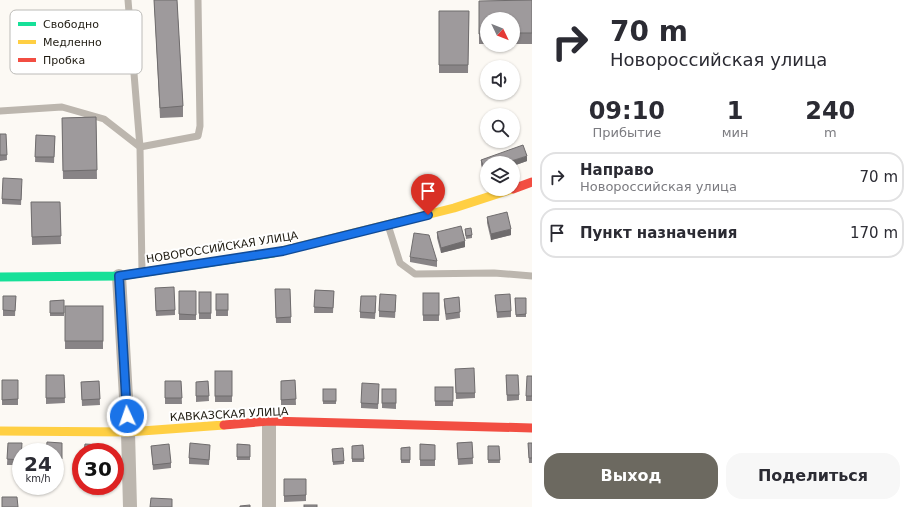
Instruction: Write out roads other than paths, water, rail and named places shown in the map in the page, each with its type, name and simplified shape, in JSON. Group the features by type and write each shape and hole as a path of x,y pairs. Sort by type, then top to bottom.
{"street":[{"name":"НОВОРОССИЙСКАЯ УЛИЦА","path":"520,186 532,182"},
{"name":"НОВОРОССИЙСКАЯ УЛИЦА","path":"0,277 119,276 283,251 454,208 491,196"},
{"path":"119,276 128,432 130,507"},
{"path":"269,421 269,507"},
{"name":"КАВКАЗСКАЯ УЛИЦА","path":"0,431 128,432 269,421 532,428"}],"lane":[{"path":"128,0 129,10"},
{"path":"0,111 62,107 104,119 140,147 198,136 200,126 198,0"},
{"path":"134,74 140,147 142,272"},
{"path":"388,225 400,263 415,274 494,273 532,276"}]}
